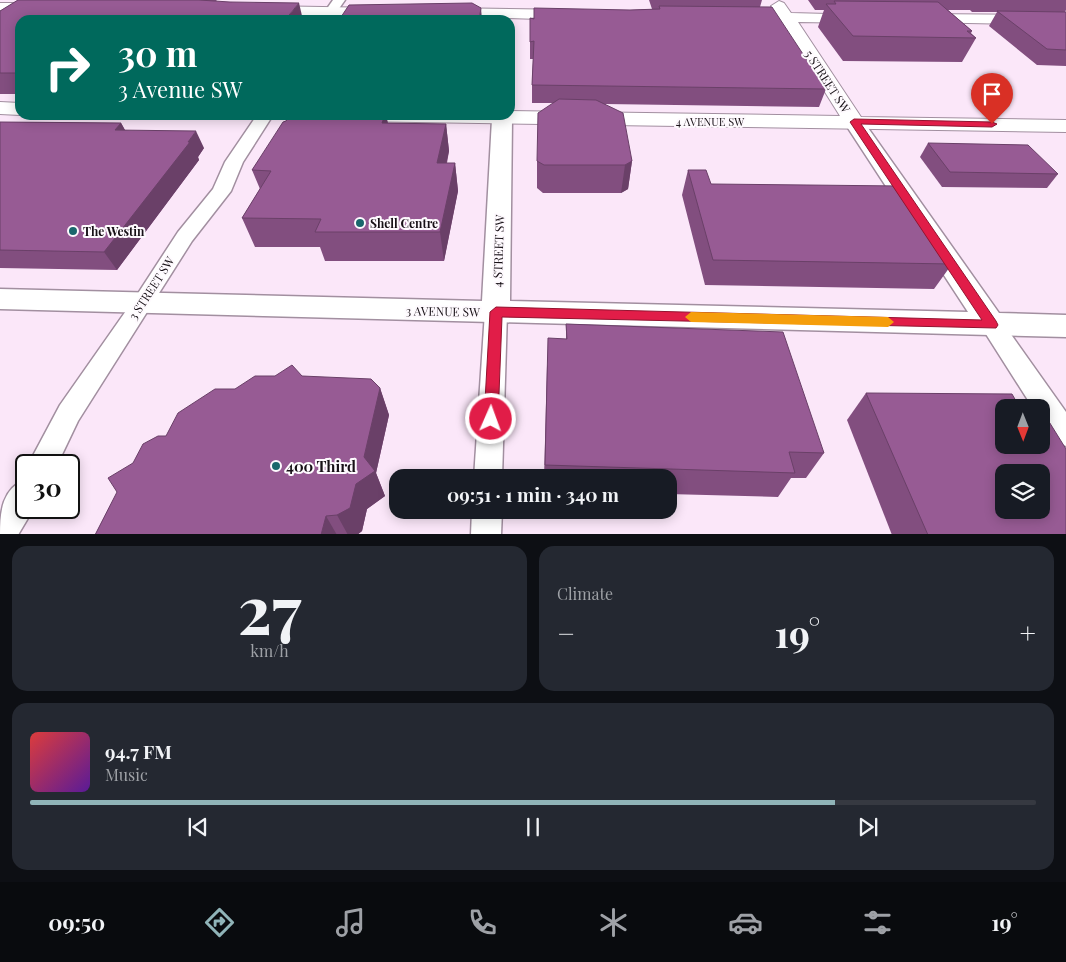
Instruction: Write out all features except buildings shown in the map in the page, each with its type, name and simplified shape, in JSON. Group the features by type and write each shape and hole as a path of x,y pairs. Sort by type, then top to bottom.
{"main road":[{"name":"5 STREET SW","path":"775,0 854,122"},
{"path":"3,14 31,4 59,9"},
{"path":"247,11 400,13"},
{"path":"428,13 507,11 586,15"},
{"path":"727,17 875,18"},
{"path":"911,19 1066,20"},
{"path":"0,108 15,109"},
{"name":"4 AVENUE SW","path":"515,117 1066,126"}],"street":[{"name":"3 STREET SW","path":"48,454 69,413 143,304 185,237 222,191 234,162 262,120"},
{"name":"4 STREET SW","path":"488,469 496,312 502,120"},
{"name":"5 STREET SW","path":"854,122 1066,434"},
{"name":"3 AVENUE SW","path":"0,299 1066,326"},
{"path":"1,534 15,511"},
{"path":"486,534 487,519"}],"slow traffic":[{"path":"691,317 888,322"}],"place":[{"name":"Shell Centre","path":"360,223"},
{"name":"The Westin","path":"73,231"},
{"name":"400 Third","path":"276,466"}],"route":[{"path":"491,419 496,312 992,325 854,122 992,124"}]}
